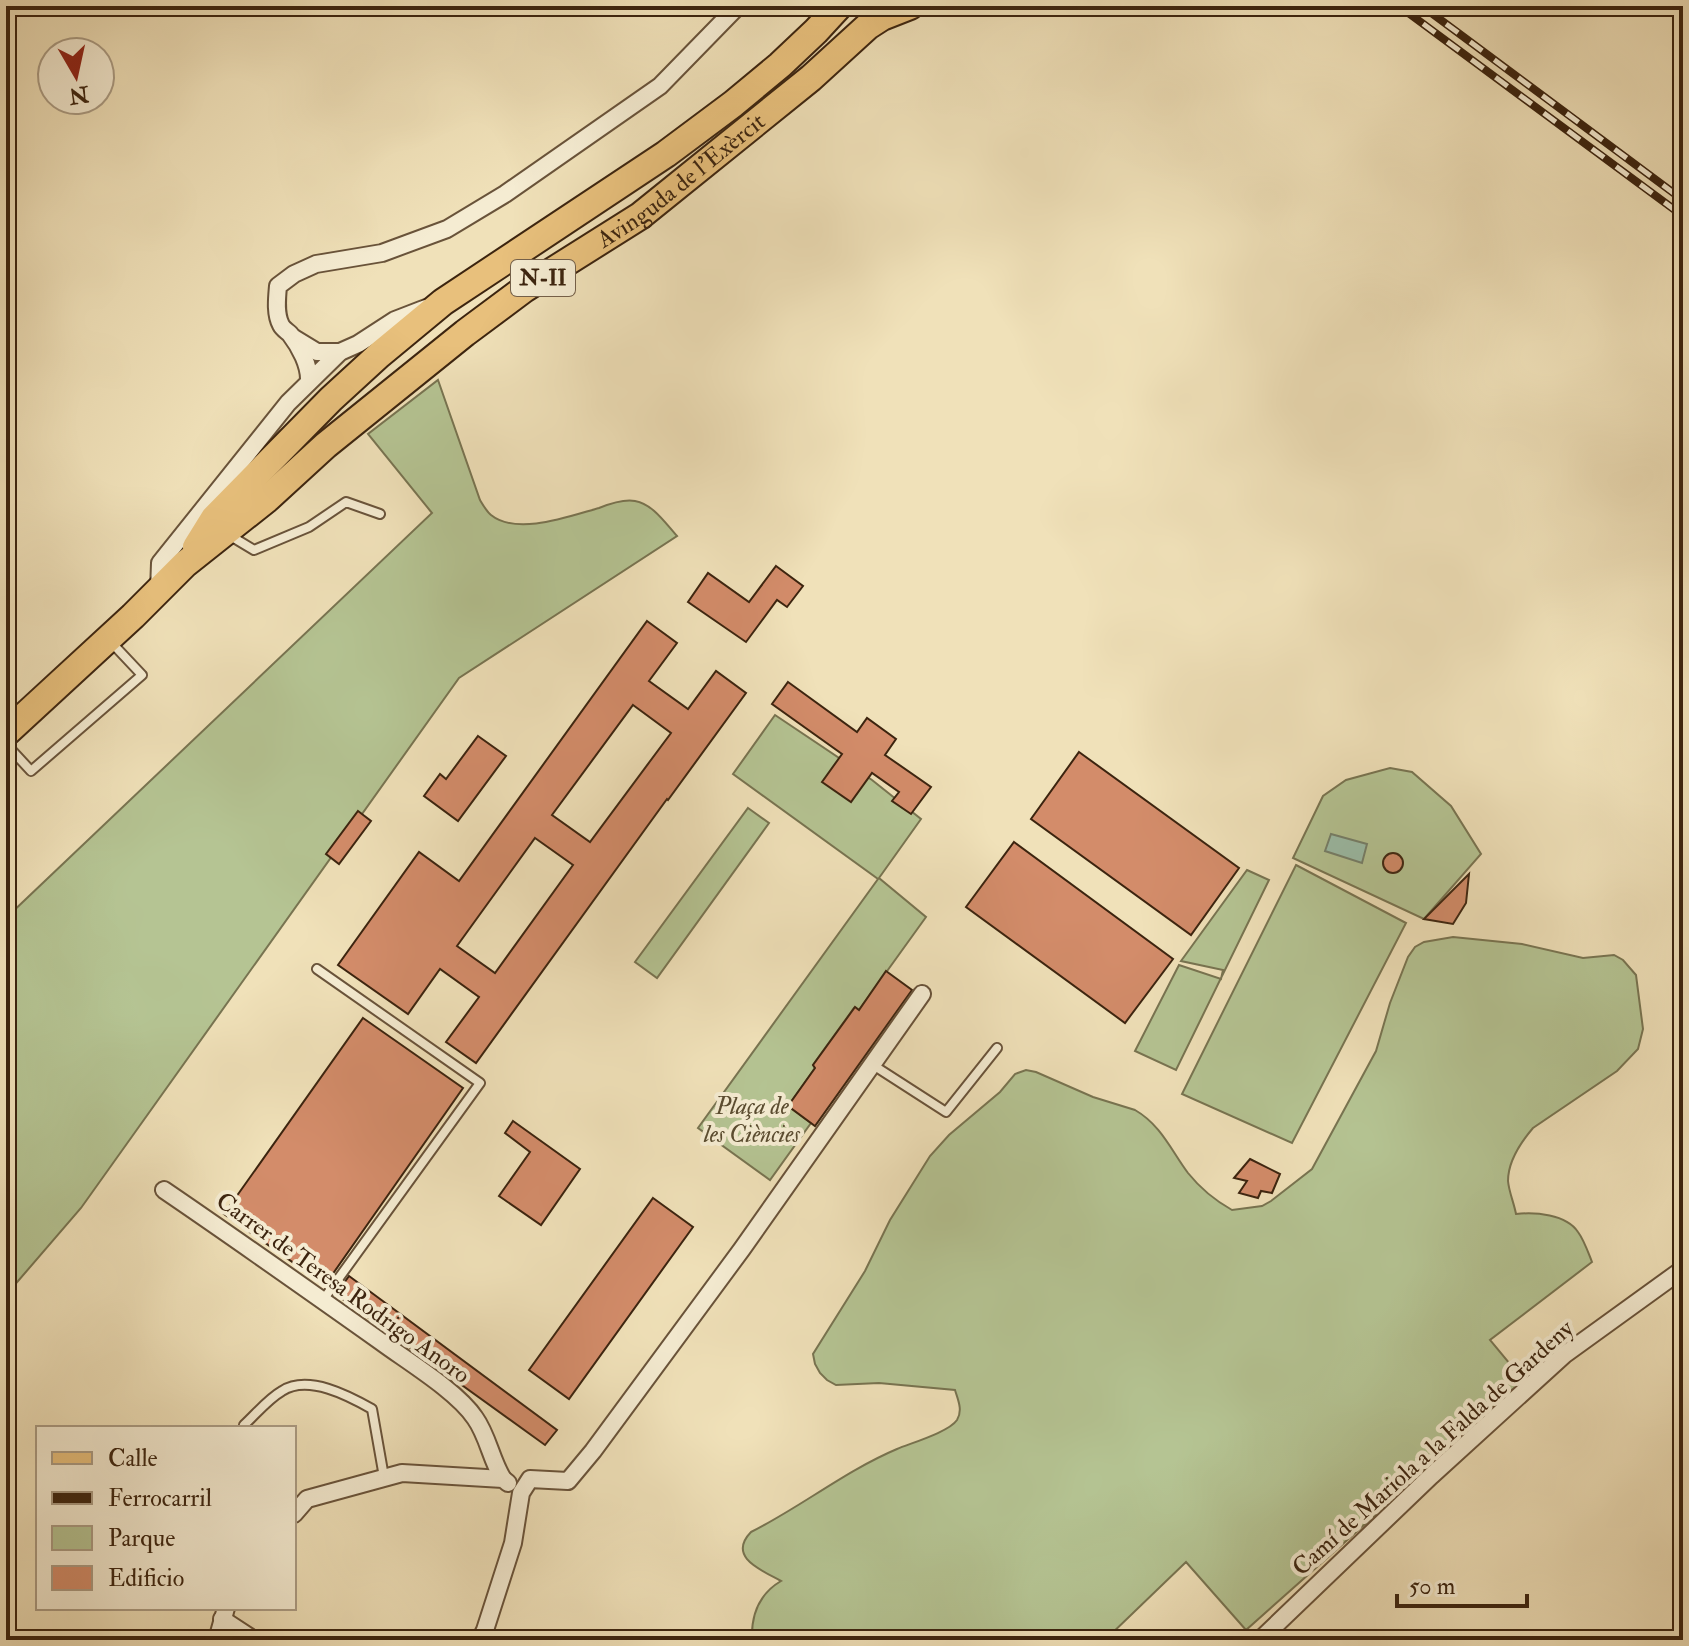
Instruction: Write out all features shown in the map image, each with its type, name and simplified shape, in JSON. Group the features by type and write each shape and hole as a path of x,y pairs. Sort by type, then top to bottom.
{"main road":[{"name":"Avinguda de l'Exèrcit","path":"185,564 214,518 331,399 379,355 443,302 666,154 733,104 780,65 839,6"},
{"name":"Avinguda de l'Exèrcit","path":"6,733 185,564 465,333 524,289 640,216 801,87 868,26 910,6"}],"street":[{"path":"309,382 305,361 292,337 280,324 278,286 316,264 382,253 447,229 505,194 660,86 738,6"},
{"path":"159,590 160,563 288,403 340,352 395,320 443,302"},
{"path":"292,337 317,352 340,352"},
{"path":"296,1512 307,1499 402,1473 503,1479 526,1486 568,1481 724,1274 922,994"},
{"name":"Carrer de Teresa Rodrigo Anoro","path":"164,1190 323,1300 462,1403 483,1432 503,1479"},
{"name":"Camí de Mariola a la Falda de Gardeny","path":"1260,1640 1431,1476 1564,1355 1683,1269"},
{"path":"480,1640 513,1543 526,1486"},
{"path":"217,1640 224,1614 254,1640"}],"lane":[{"path":"225,533 254,550 309,527 346,502 380,514"},
{"path":"6,744 31,771 142,675 108,639"},
{"path":"317,969 480,1083 323,1300"},
{"path":"873,1065 946,1112 997,1048"},
{"path":"244,1425 284,1389 307,1384 343,1393 372,1409 384,1477"}],"green space":[{"path":"438,380 480,500 491,515 502,521 529,524 559,519 617,502 635,501 653,510 677,536 459,678 81,1208 6,1295 6,918 432,513 368,434"},
{"name":"Plaça de les Ciències","path":"775,715 872,780 921,819 879,878 926,917 859,1010 854,1008 788,1106 811,1123 770,1180 698,1128 878,879 733,774"},
{"path":"1390,768 1412,772 1451,806 1481,854 1424,919 1293,858 1323,796 1346,780"},
{"path":"748,808 769,823 657,978 635,962"},
{"path":"1296,865 1406,923 1292,1143 1182,1094"},
{"path":"1247,870 1269,880 1221,977 1223,970 1181,961"},
{"path":"1453,937 1522,944 1583,958 1614,955 1636,975 1643,1029 1638,1049 1617,1071 1533,1128 1510,1167 1508,1181 1516,1214 1541,1214 1566,1221 1580,1235 1592,1262 1490,1340 1525,1382 1246,1630 1186,1562 1105,1640 752,1640 758,1606 767,1592 781,1581 756,1567 745,1556 745,1541 751,1532 878,1458 946,1429 959,1416 955,1390 879,1383 836,1385 820,1373 813,1354 865,1271 890,1220 930,1156 949,1135 1000,1092 1015,1074 1026,1070 1036,1072 1144,1116 1159,1130 1193,1179 1220,1203 1232,1210 1262,1206 1312,1169 1376,1051 1390,1003 1415,947 1424,942"},
{"path":"1179,965 1221,979 1176,1070 1135,1051"}],"shaded area":[{"path":"1331,834 1367,844 1362,863 1325,851"}],"building":[{"path":"776,566 803,586 787,607 777,600 746,642 688,602 708,573 749,602"},
{"path":"647,621 677,643 649,681 688,709 716,671 746,693 476,1063 446,1042 479,997 440,969 408,1014 338,965 419,852 459,881","holes":["633,705 671,733 590,842 552,815","535,838 573,865 495,973 457,946"]},
{"path":"788,682 857,732 867,718 896,739 885,755 931,787 911,814 892,801 899,792 872,773 851,802 822,782 842,754 772,704"},
{"path":"478,736 506,756 458,821 424,796 440,774 446,779"},
{"path":"1079,752 1239,868 1191,935 1031,819"},
{"path":"358,811 371,821 339,864 326,854"},
{"path":"1014,842 1173,959 1125,1023 966,907"},
{"path":"1389,853 1397,853 1403,863 1397,873 1389,873 1383,867 1383,859"},
{"path":"1469,874 1466,903 1453,924 1424,919"},
{"path":"886,971 912,990 815,1126 788,1106 855,1007 859,1010"},
{"path":"363,1018 463,1088 325,1285 224,1214"},
{"path":"513,1121 580,1169 541,1225 499,1196 530,1152 505,1133"},
{"path":"1250,1159 1280,1174 1272,1193 1261,1191 1258,1198 1239,1193 1247,1181 1234,1178"},
{"path":"653,1198 693,1227 569,1399 529,1370"},
{"path":"349,1276 557,1430 545,1445 341,1298 337,1293"}],"railway":[{"path":"1399,6 1683,216"},
{"path":"1422,6 1683,200"}]}
